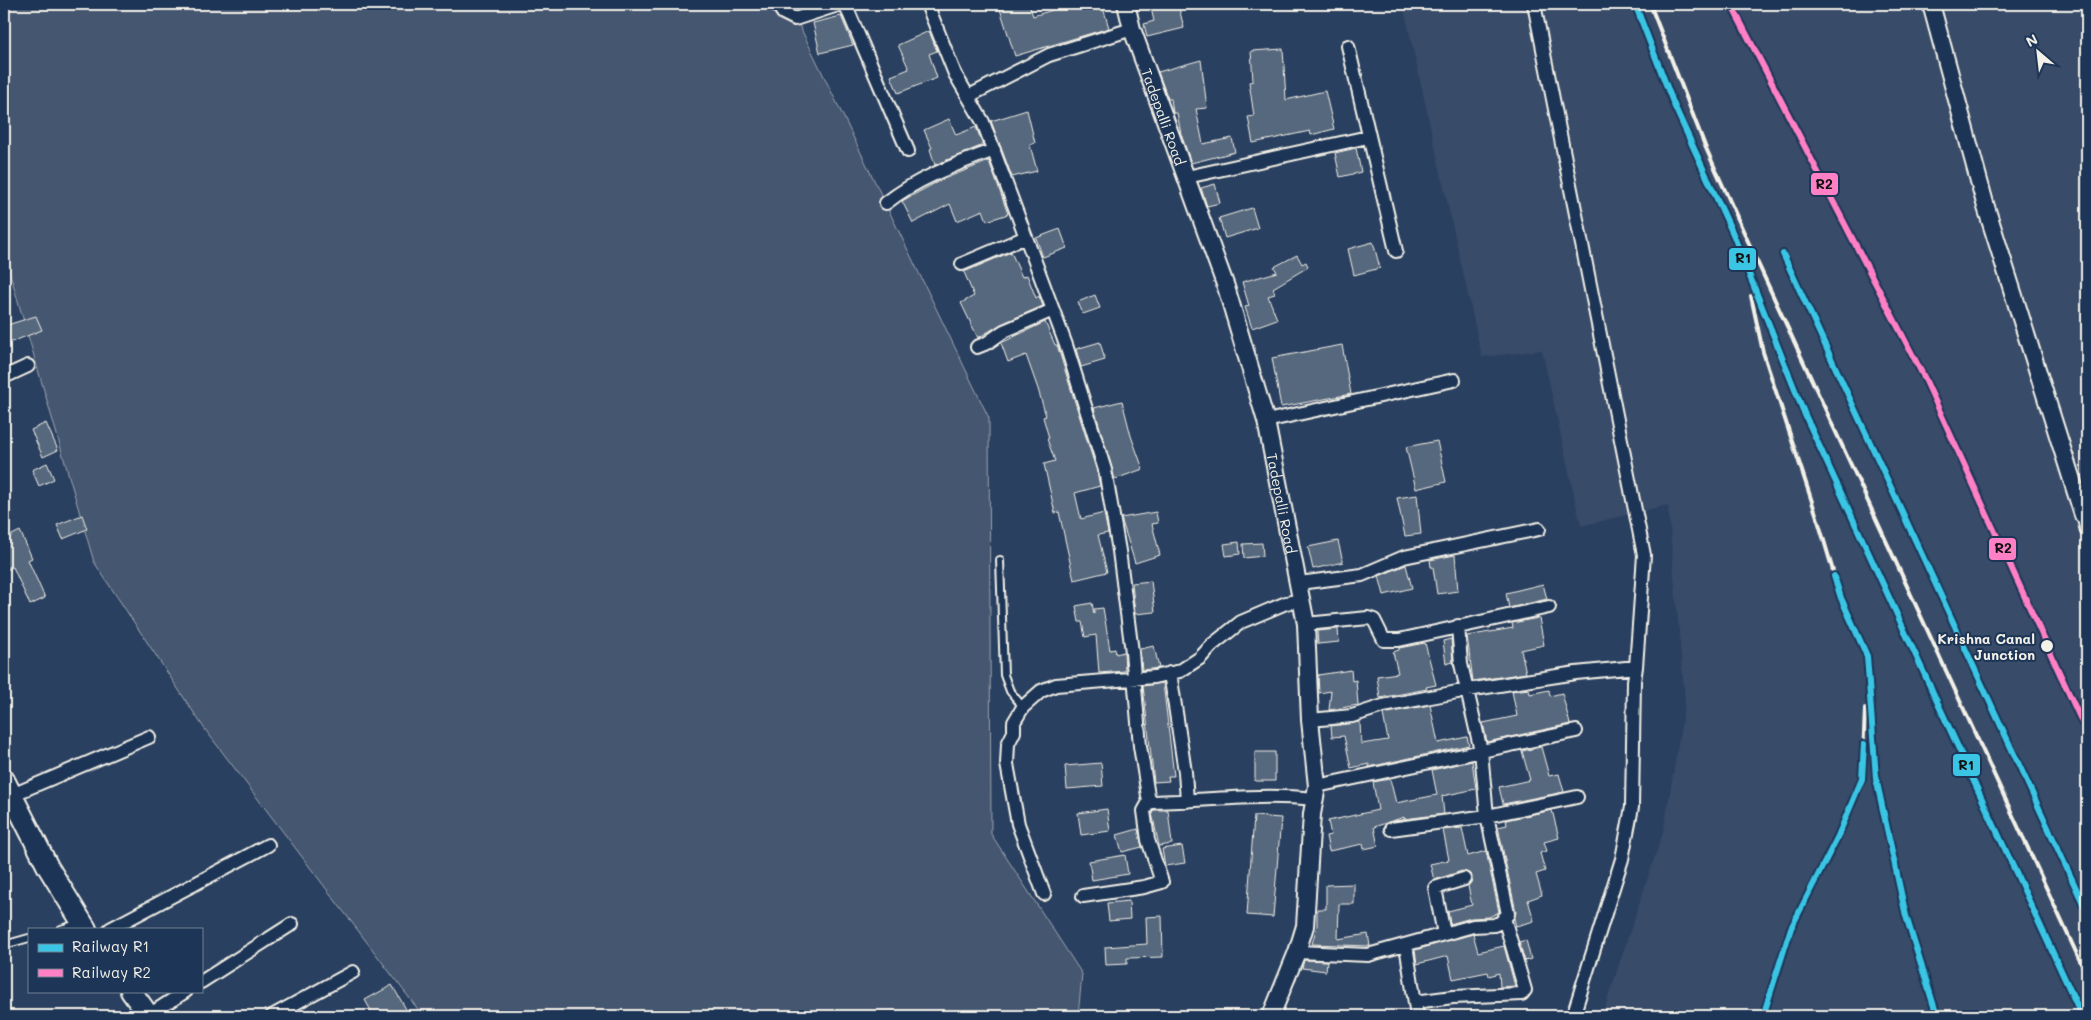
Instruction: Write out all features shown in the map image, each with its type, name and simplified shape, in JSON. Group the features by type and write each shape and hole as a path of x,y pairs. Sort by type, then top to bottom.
{"main road":[{"path":"8,787 48,867 84,926"},
{"path":"133,992 149,1016"}],"street":[{"path":"777,4 783,13 795,19 841,4"},
{"path":"845,4 908,151"},
{"path":"927,4 955,74 984,122 1053,310 1105,470 1119,552 1140,746 1149,802 1144,811 1148,840 1162,882 1083,896"},
{"name":"Tadepalli Road","path":"1126,4 1132,29 1188,177 1226,287 1266,421 1306,624 1315,792 1305,926 1297,952 1271,1016"},
{"path":"1534,4 1644,555 1634,681 1632,806 1622,859 1574,1016"},
{"path":"1931,4 1986,207 2086,520"},
{"path":"970,96 1049,55 1132,29"},
{"path":"1348,46 1396,251"},
{"path":"1188,177 1368,136"},
{"path":"886,204 898,194 931,175 994,150"},
{"path":"962,264 1026,237"},
{"path":"977,347 987,344 1004,331 1053,310"},
{"path":"4,377 28,366"},
{"path":"1266,421 1454,380"},
{"path":"1299,583 1362,576 1404,557 1539,529"},
{"path":"1044,894 1018,824 1007,764 1008,744 1014,732 1014,722 1023,707 1041,691 1056,685 1134,678 1170,673 1186,668 1241,622 1286,603 1302,600"},
{"path":"1306,624 1368,618 1374,620 1384,640 1399,640 1549,607"},
{"path":"1297,952 1368,955 1473,926 1494,925 1508,914 1487,816 1480,751 1461,664 1458,626"},
{"path":"1310,720 1352,716 1382,706 1468,690 1576,673 1636,667"},
{"path":"1170,673 1185,772 1187,801"},
{"path":"1149,802 1315,792 1480,751 1576,730"},
{"path":"8,787 149,737"},
{"path":"1391,829 1487,816 1577,797"},
{"path":"112,928 268,845"},
{"path":"1444,934 1435,888 1464,879"},
{"path":"1415,1002 1453,997 1522,994 1525,990 1504,918"},
{"path":"202,981 292,924"},
{"path":"1406,944 1417,1016"},
{"path":"272,1016 352,972"},
{"path":"149,1016 185,992"}],"lane":[{"path":"1000,560 1004,675 1010,691 1023,707"},
{"path":"69,928 84,926"},
{"path":"4,945 28,938"}],"shaded area":[{"path":"4,4 789,4 989,418 991,834 1082,974 1078,1016 423,1016 204,728 94,562 4,253"},
{"path":"1403,4 2087,4 2087,1016 1602,1016 1664,829 1685,702 1668,505 1581,526 1542,350 1482,357"}],"building":[{"path":"1014,4 1029,4 1033,16 1072,4 1102,4 1109,28 1015,56 1000,9"},
{"path":"1150,4 1178,4 1184,28 1147,37 1144,24 1154,21"},
{"path":"841,16 853,45 820,53 813,23"},
{"path":"929,31 937,51 929,54 937,78 898,93 891,76 909,69 898,45"},
{"path":"1283,49 1286,100 1325,91 1334,129 1311,135 1310,131 1253,143 1248,117 1254,116 1249,82 1253,81 1251,51"},
{"path":"1201,60 1207,108 1196,109 1203,144 1232,138 1235,152 1191,163 1181,134 1177,113 1173,113 1171,99 1168,99 1158,72"},
{"path":"1027,110 1035,143 1030,145 1037,171 1012,177 991,121"},
{"path":"949,119 956,135 976,127 983,145 935,165 930,149 932,148 924,130"},
{"path":"1356,148 1361,172 1340,177 1335,153"},
{"path":"989,161 1008,214 987,221 983,210 957,221 950,204 913,223 902,201 941,180"},
{"path":"1215,184 1220,203 1207,206 1201,188"},
{"path":"1252,208 1258,228 1225,238 1219,218"},
{"path":"1060,229 1067,248 1043,257 1036,238"},
{"path":"1373,242 1380,268 1354,275 1348,249"},
{"path":"1011,252 1022,277 1027,275 1036,298 1039,296 1043,306 1001,324 978,338 961,303 974,296 964,272"},
{"path":"1297,255 1302,264 1306,262 1308,267 1273,288 1275,294 1268,296 1277,319 1252,328 1245,307 1249,306 1242,282 1277,272 1274,267"},
{"path":"1095,295 1100,308 1083,314 1078,302"},
{"path":"36,316 42,330 4,345 4,326"},
{"path":"1045,322 1055,345 1057,345 1100,486 1075,493 1081,519 1104,513 1108,533 1098,535 1107,572 1074,580 1059,512 1055,513 1044,464 1055,461 1047,439 1049,438 1043,417 1046,416 1038,389 1026,355 1008,362 1001,343"},
{"path":"1100,342 1105,360 1081,367 1076,349"},
{"path":"1342,345 1351,394 1281,407 1272,358"},
{"path":"1122,401 1131,436 1143,469 1115,479 1094,408"},
{"path":"46,423 58,450 43,457 31,430"},
{"path":"1437,441 1446,482 1416,489 1406,447"},
{"path":"47,463 54,479 39,486 32,470"},
{"path":"1417,495 1421,534 1405,536 1397,498"},
{"path":"1156,512 1158,523 1152,524 1160,555 1135,563 1121,518"},
{"path":"82,515 87,529 63,539 57,525"},
{"path":"20,531 32,558 28,560 45,598 30,605 13,567 4,571 4,539"},
{"path":"1338,541 1343,562 1313,569 1308,547"},
{"path":"1239,542 1240,554 1226,556 1224,544"},
{"path":"1262,543 1263,556 1244,558 1243,544"},
{"path":"1455,555 1458,591 1437,594 1433,567 1431,567 1430,560"},
{"path":"1406,565 1412,588 1384,595 1379,576"},
{"path":"1151,581 1155,612 1135,614 1132,583"},
{"path":"1543,584 1547,599 1509,608 1506,593"},
{"path":"1092,603 1094,614 1094,609 1103,608 1110,650 1115,649 1116,654 1124,652 1125,671 1099,673 1096,635 1085,637 1082,622 1079,622 1076,606"},
{"path":"1539,618 1544,645 1521,650 1526,673 1473,681 1467,636 1513,628 1512,623"},
{"path":"1338,629 1339,642 1318,644 1317,631"},
{"path":"1451,639 1453,662 1446,664 1443,641"},
{"path":"1425,643 1436,685 1426,687 1427,689 1380,698 1377,676 1398,673 1393,652 1399,650 1399,648"},
{"path":"1154,646 1159,668 1142,670 1140,649"},
{"path":"1351,670 1352,681 1356,680 1358,705 1329,710 1331,691 1319,693 1318,675"},
{"path":"1163,683 1174,776 1168,776 1169,781 1154,782 1143,686"},
{"path":"1529,689 1530,694 1549,690 1550,696 1562,693 1570,724 1487,742 1483,723 1517,716 1512,691"},
{"path":"1430,705 1438,743 1467,737 1469,745 1369,767 1369,764 1351,768 1344,736 1332,737 1331,726 1360,722 1361,744 1388,740 1383,714"},
{"path":"1541,747 1549,776 1559,774 1564,792 1503,804 1499,787 1530,780 1522,751"},
{"path":"1255,752 1275,752 1275,781 1255,781"},
{"path":"1472,761 1476,789 1442,796 1444,814 1404,819 1404,817 1374,827 1378,846 1364,849 1363,844 1329,851 1326,836 1331,835 1328,821 1378,810 1373,782 1390,779 1396,803 1437,795 1432,770"},
{"path":"1101,763 1103,786 1067,789 1065,766"},
{"path":"1107,809 1110,831 1081,835 1078,813"},
{"path":"1154,810 1168,810 1172,844 1159,846 1152,813"},
{"path":"1552,810 1559,838 1544,842 1547,851 1540,853 1545,871 1536,874 1542,895 1528,900 1534,921 1516,926 1514,919 1516,912 1498,827 1507,825 1506,820"},
{"path":"1254,816 1281,818 1273,917 1247,915"},
{"path":"1462,828 1468,856 1486,851 1499,912 1489,917 1471,918 1450,924 1448,911 1472,905 1468,886 1472,881 1472,876 1462,871 1434,880 1430,864 1449,860 1443,830"},
{"path":"1138,829 1142,847 1122,852 1117,835"},
{"path":"1182,846 1185,863 1165,866 1162,849"},
{"path":"1125,855 1128,874 1092,880 1089,861"},
{"path":"1354,884 1354,904 1339,904 1338,939 1368,934 1370,946 1312,944 1317,926 1317,909 1326,909 1326,885"},
{"path":"1129,901 1130,919 1109,921 1107,903"},
{"path":"1162,916 1163,957 1127,958 1127,964 1106,965 1105,947 1147,944 1146,917"},
{"path":"1473,934 1478,952 1504,946 1515,986 1500,987 1499,973 1489,976 1488,972 1453,979 1448,956 1417,964 1415,950"},
{"path":"1526,940 1531,959 1525,961 1519,942"},
{"path":"1304,960 1327,961 1326,971 1302,968"},
{"path":"392,985 410,1016 374,1016 365,1000"}],"railway":[{"path":"1635,4 1674,105 1733,234 1805,415 2082,1016"},
{"path":"1650,4 1705,146 2087,976"},
{"path":"1751,296 1763,352 1817,517 1841,598 1867,656 1876,778 1906,916 1937,1016"},
{"path":"1763,1016 1791,928 1838,836 1862,779 1865,709"}],"rail line":[{"name":"R1","path":"1635,4 1674,105 1733,234 1805,415 2082,1016"},
{"name":"R2","path":"1731,4 1925,379 2087,733"},
{"name":"R1","path":"1783,254 2087,912"},
{"name":"R1","path":"1834,576 1841,598 1867,656 1876,778 1906,916 1937,1016"},
{"name":"R1","path":"1763,1016 1791,928 1838,836 1862,779 1864,744"}],"place":[{"name":"Krishna Canal Junction","path":"2047,646"}]}
